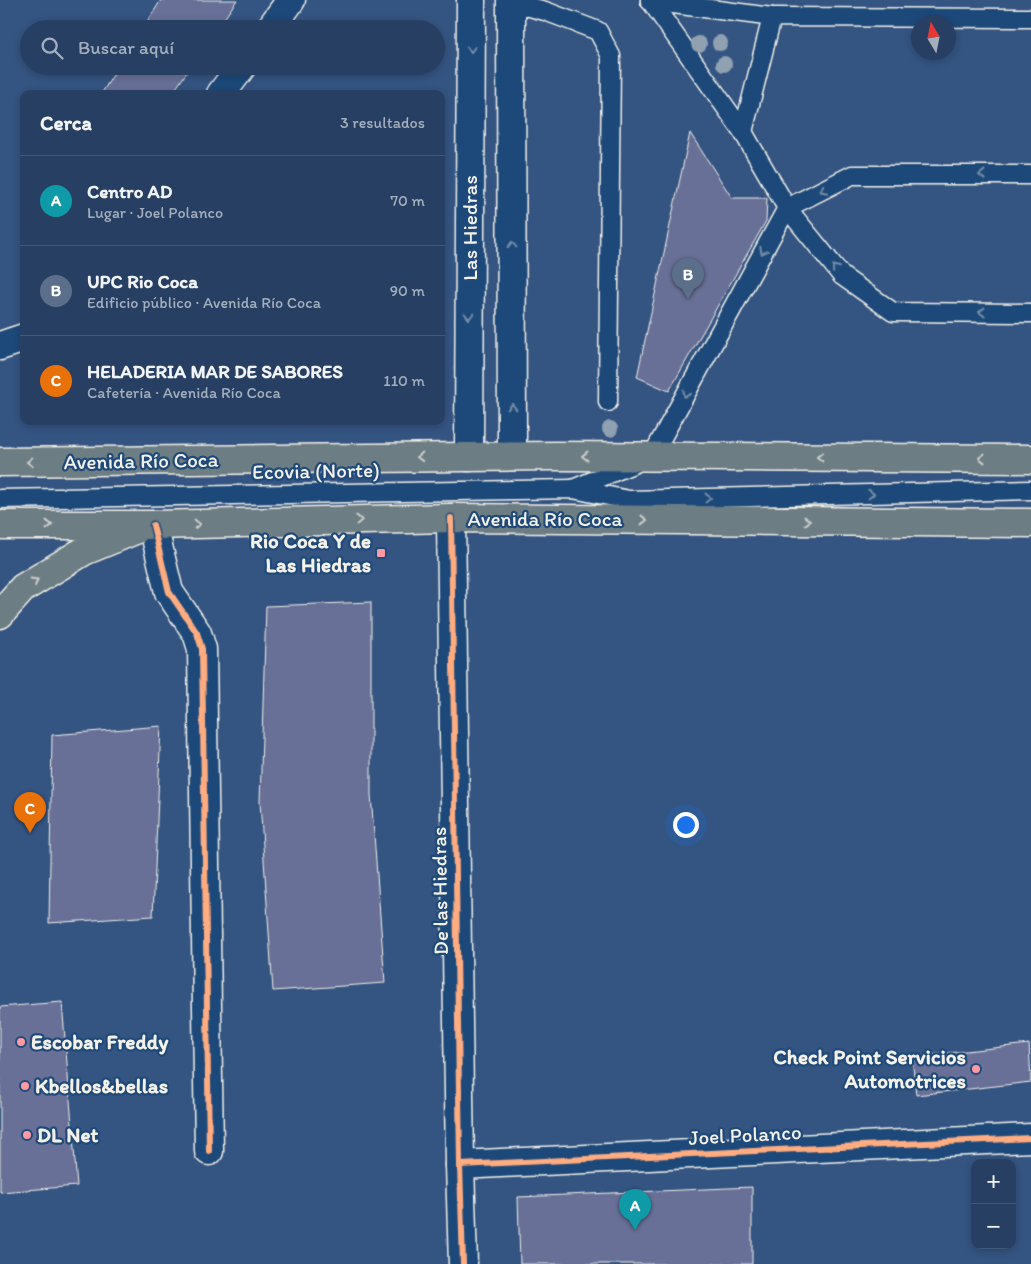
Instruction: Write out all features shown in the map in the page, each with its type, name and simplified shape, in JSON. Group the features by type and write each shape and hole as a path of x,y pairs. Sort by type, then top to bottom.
{"main road":[{"name":"Avenida Río Coca","path":"0,462 512,456 1031,459"},
{"name":"Avenida Río Coca","path":"0,525 151,525 451,518 1031,523"},
{"path":"0,614 23,588 84,551 151,525"}],"street":[{"path":"277,20 291,0"},
{"name":"Las Hiedras","path":"469,457 471,0"},
{"name":"Las Hiedras","path":"511,1 512,456"},
{"path":"224,90 235,75"},
{"path":"0,346 20,339"},
{"name":"De las Hiedras","path":"451,518 463,1264"},
{"path":"151,525 169,592 197,633 202,648 209,1151"},
{"name":"Joel Polanco","path":"460,1166 1031,1138"}],"lane":[{"path":"650,0 772,18 1031,18"},
{"path":"650,0 743,132 786,208 842,276 893,312 1031,313"},
{"path":"511,1 545,11 598,31 611,56 608,402"},
{"path":"743,132 772,18"},
{"path":"573,489 652,456 786,208 852,175 1031,175"},
{"path":"573,489 629,500 1031,490"},
{"name":"Ecovia (Norte)","path":"0,499 573,489"}],"building":[{"path":"161,0 237,0 223,20 149,20"},
{"path":"113,75 185,75 175,90 104,90"},
{"path":"690,133 732,198 767,198 766,221 669,391 637,377"},
{"path":"371,602 371,794 385,983 273,991 260,802 266,606"},
{"path":"161,726 153,916 49,923 52,735"},
{"path":"62,1002 77,1186 0,1192 0,1007"},
{"path":"1029,1044 1031,1082 916,1095 912,1057"},
{"path":"752,1187 752,1264 520,1264 518,1197"}],"cycle path":[{"path":"451,518 463,1264"},
{"path":"153,525 169,592 197,633 202,649 209,1151"},
{"path":"460,1165 1031,1138"}],"place":[{"name":"UPC Rio Coca","path":"688,299"},
{"name":"Rio Coca Y de Las Hiedras","path":"381,553"},
{"name":"HELADERIA MAR DE SABORES","path":"30,833"},
{"name":"Escobar Freddy","path":"21,1042"},
{"name":"Check Point Servicios Automotrices","path":"976,1069"},
{"name":"Kbellos&bellas","path":"25,1086"},
{"name":"DL Net","path":"27,1135"},
{"name":"Centro AD","path":"635,1230"}]}
